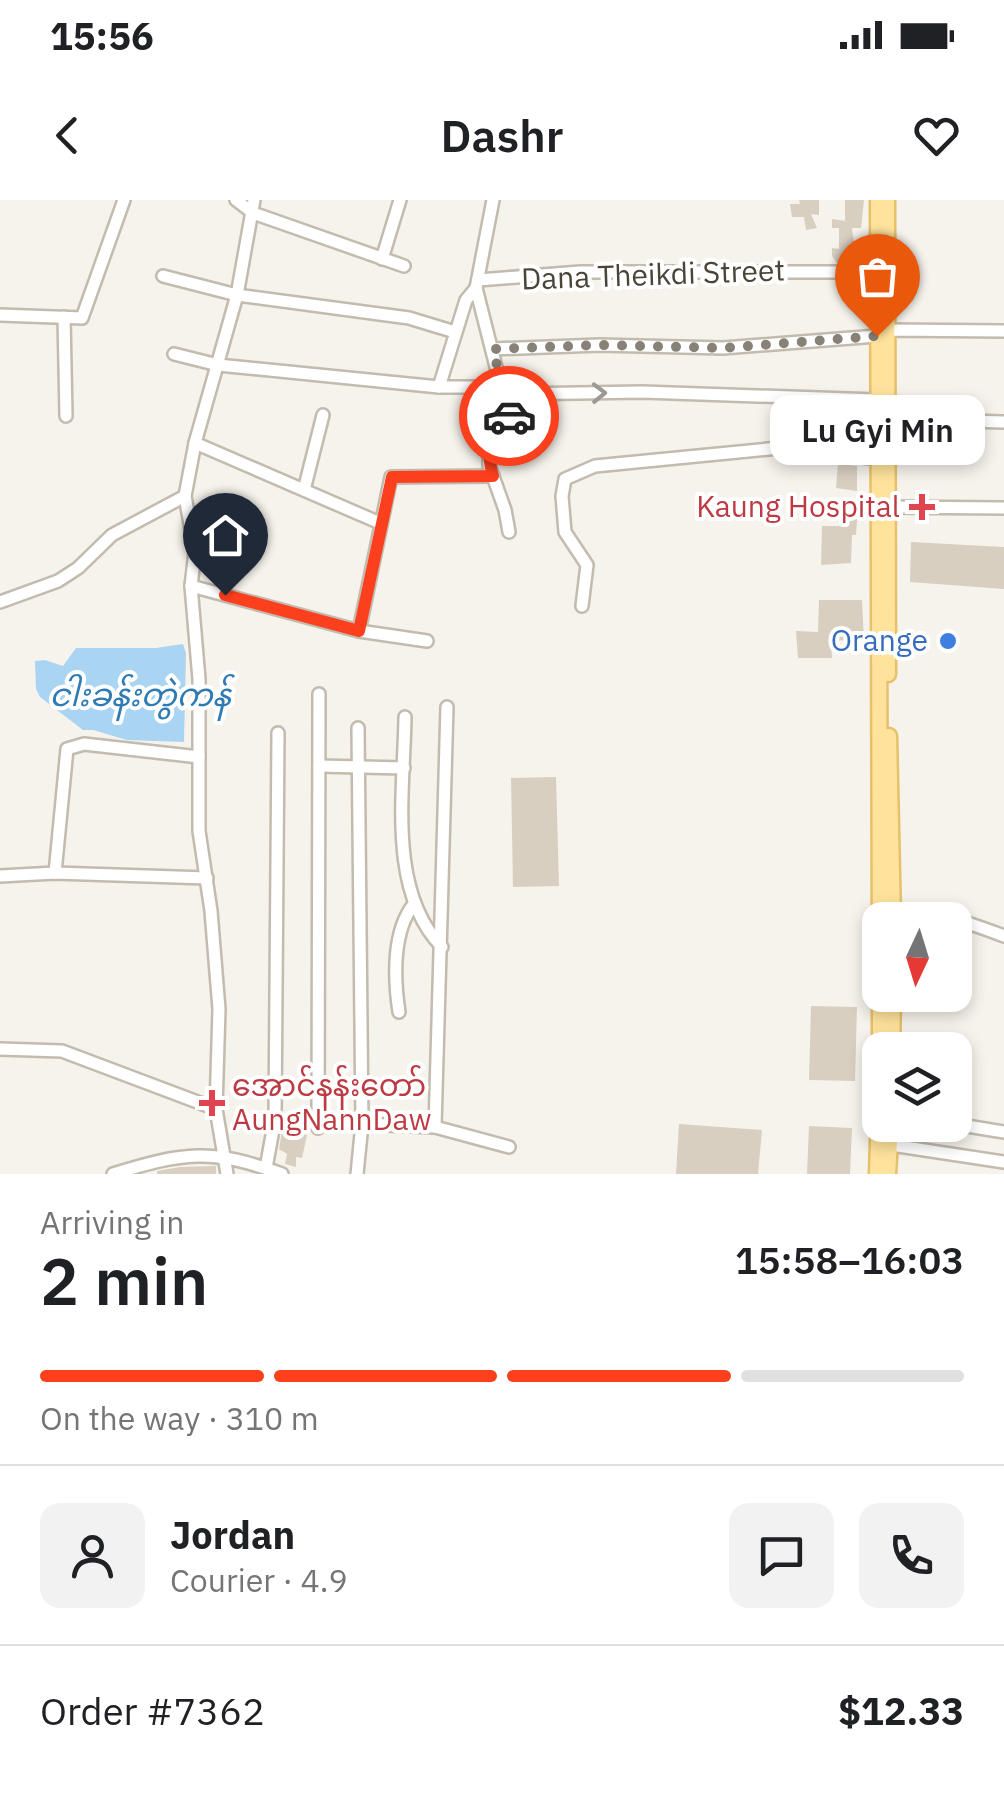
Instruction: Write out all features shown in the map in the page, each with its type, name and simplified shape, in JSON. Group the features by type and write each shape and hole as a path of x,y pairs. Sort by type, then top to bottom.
{"main road":[{"path":"882,206 877,459 888,902"},
{"path":"882,333 888,419 888,902"},
{"path":"876,1174 884,1144"},
{"path":"884,1144 888,1174"}],"street":[{"path":"0,315 82,318 124,200"},
{"path":"236,200 404,266"},
{"path":"382,259 400,200"},
{"path":"492,200 477,284 509,418 490,438 489,458 509,532"},
{"path":"226,1174 216,1109 219,1009 199,831 198,679 191,586 195,552 185,496 195,443 237,295 253,206"},
{"name":"Dana Theikdi Street","path":"477,284 580,272 883,272"},
{"path":"163,276 237,295 409,318 455,332"},
{"path":"439,387 466,300 477,284"},
{"path":"64,317 66,416"},
{"path":"493,349 599,345 724,348 882,333 1004,331"},
{"path":"174,354 218,365 439,387 504,387 514,394 643,392 877,400"},
{"path":"304,490 323,415"},
{"path":"888,419 1004,422"},
{"path":"195,443 380,523"},
{"path":"582,606 587,565 568,540 562,496 565,479 575,472 596,466 789,447 877,459"},
{"path":"359,631 392,477 493,476"},
{"path":"0,602 58,581 78,568 112,535 185,496"},
{"path":"888,507 1004,508"},
{"path":"191,586 359,631 427,641"},
{"path":"318,1128 319,694"},
{"path":"435,1127 447,708"},
{"path":"405,717 404,855 414,904 427,932 442,948"},
{"path":"357,1174 362,1124 358,728"},
{"path":"266,1168 275,1119 278,733"},
{"path":"55,873 67,749 84,744 199,757"},
{"path":"319,766 404,768"},
{"path":"0,876 55,873 207,878"},
{"path":"399,1012 396,964 406,914 414,904"},
{"path":"972,924 1004,936"},
{"path":"0,1049 62,1051 216,1109"},
{"path":"362,1124 435,1127 508,1147"},
{"path":"972,1127 1004,1132"},
{"path":"884,1144 1004,1162"},
{"path":"114,1174 170,1156 223,1156 282,1174"}],"water":[{"name":"ငါးခန်းတွဲကန်","path":"183,644 184,742 127,740 83,730 40,697 36,689 35,661 63,666 76,648"}],"building":[{"path":"799,200 819,200 819,215 811,214 817,228 806,230 804,217 792,217 790,204 800,204"},
{"path":"845,200 864,200 861,228 852,228 857,263 837,263 832,256 832,248 839,249 839,228 832,228 832,219 845,221"},
{"path":"838,463 857,466 857,491 836,488"},
{"path":"840,508 858,509 851,563 821,565 822,526 840,526"},
{"path":"911,542 1004,547 1004,589 910,582"},
{"path":"819,600 862,600 864,641 831,640 832,658 798,658 796,631 818,632"},
{"path":"556,777 559,886 513,887 511,778"},
{"path":"811,1006 857,1007 855,1081 809,1080"},
{"path":"679,1124 762,1130 758,1174 676,1174"},
{"path":"283,1125 307,1135 302,1158 296,1157 296,1167 285,1164 287,1154 279,1149"},
{"path":"809,1126 852,1128 850,1174 807,1174"},
{"path":"216,1166 216,1174 157,1174 180,1167"}],"way so far":[{"path":"509,416 493,349 599,345 724,348 877,336"}],"place":[{"name":"Lu Gyi Min","path":"877,336"},
{"name":"Kaung Hospital","path":"922,507"},
{"name":"Orange","path":"948,641"},
{"name":"အောင်နန်းတော် AungNannDaw","path":"212,1103"}],"route":[{"path":"225,595 359,631 392,477 493,476 490,438 509,416"}]}
